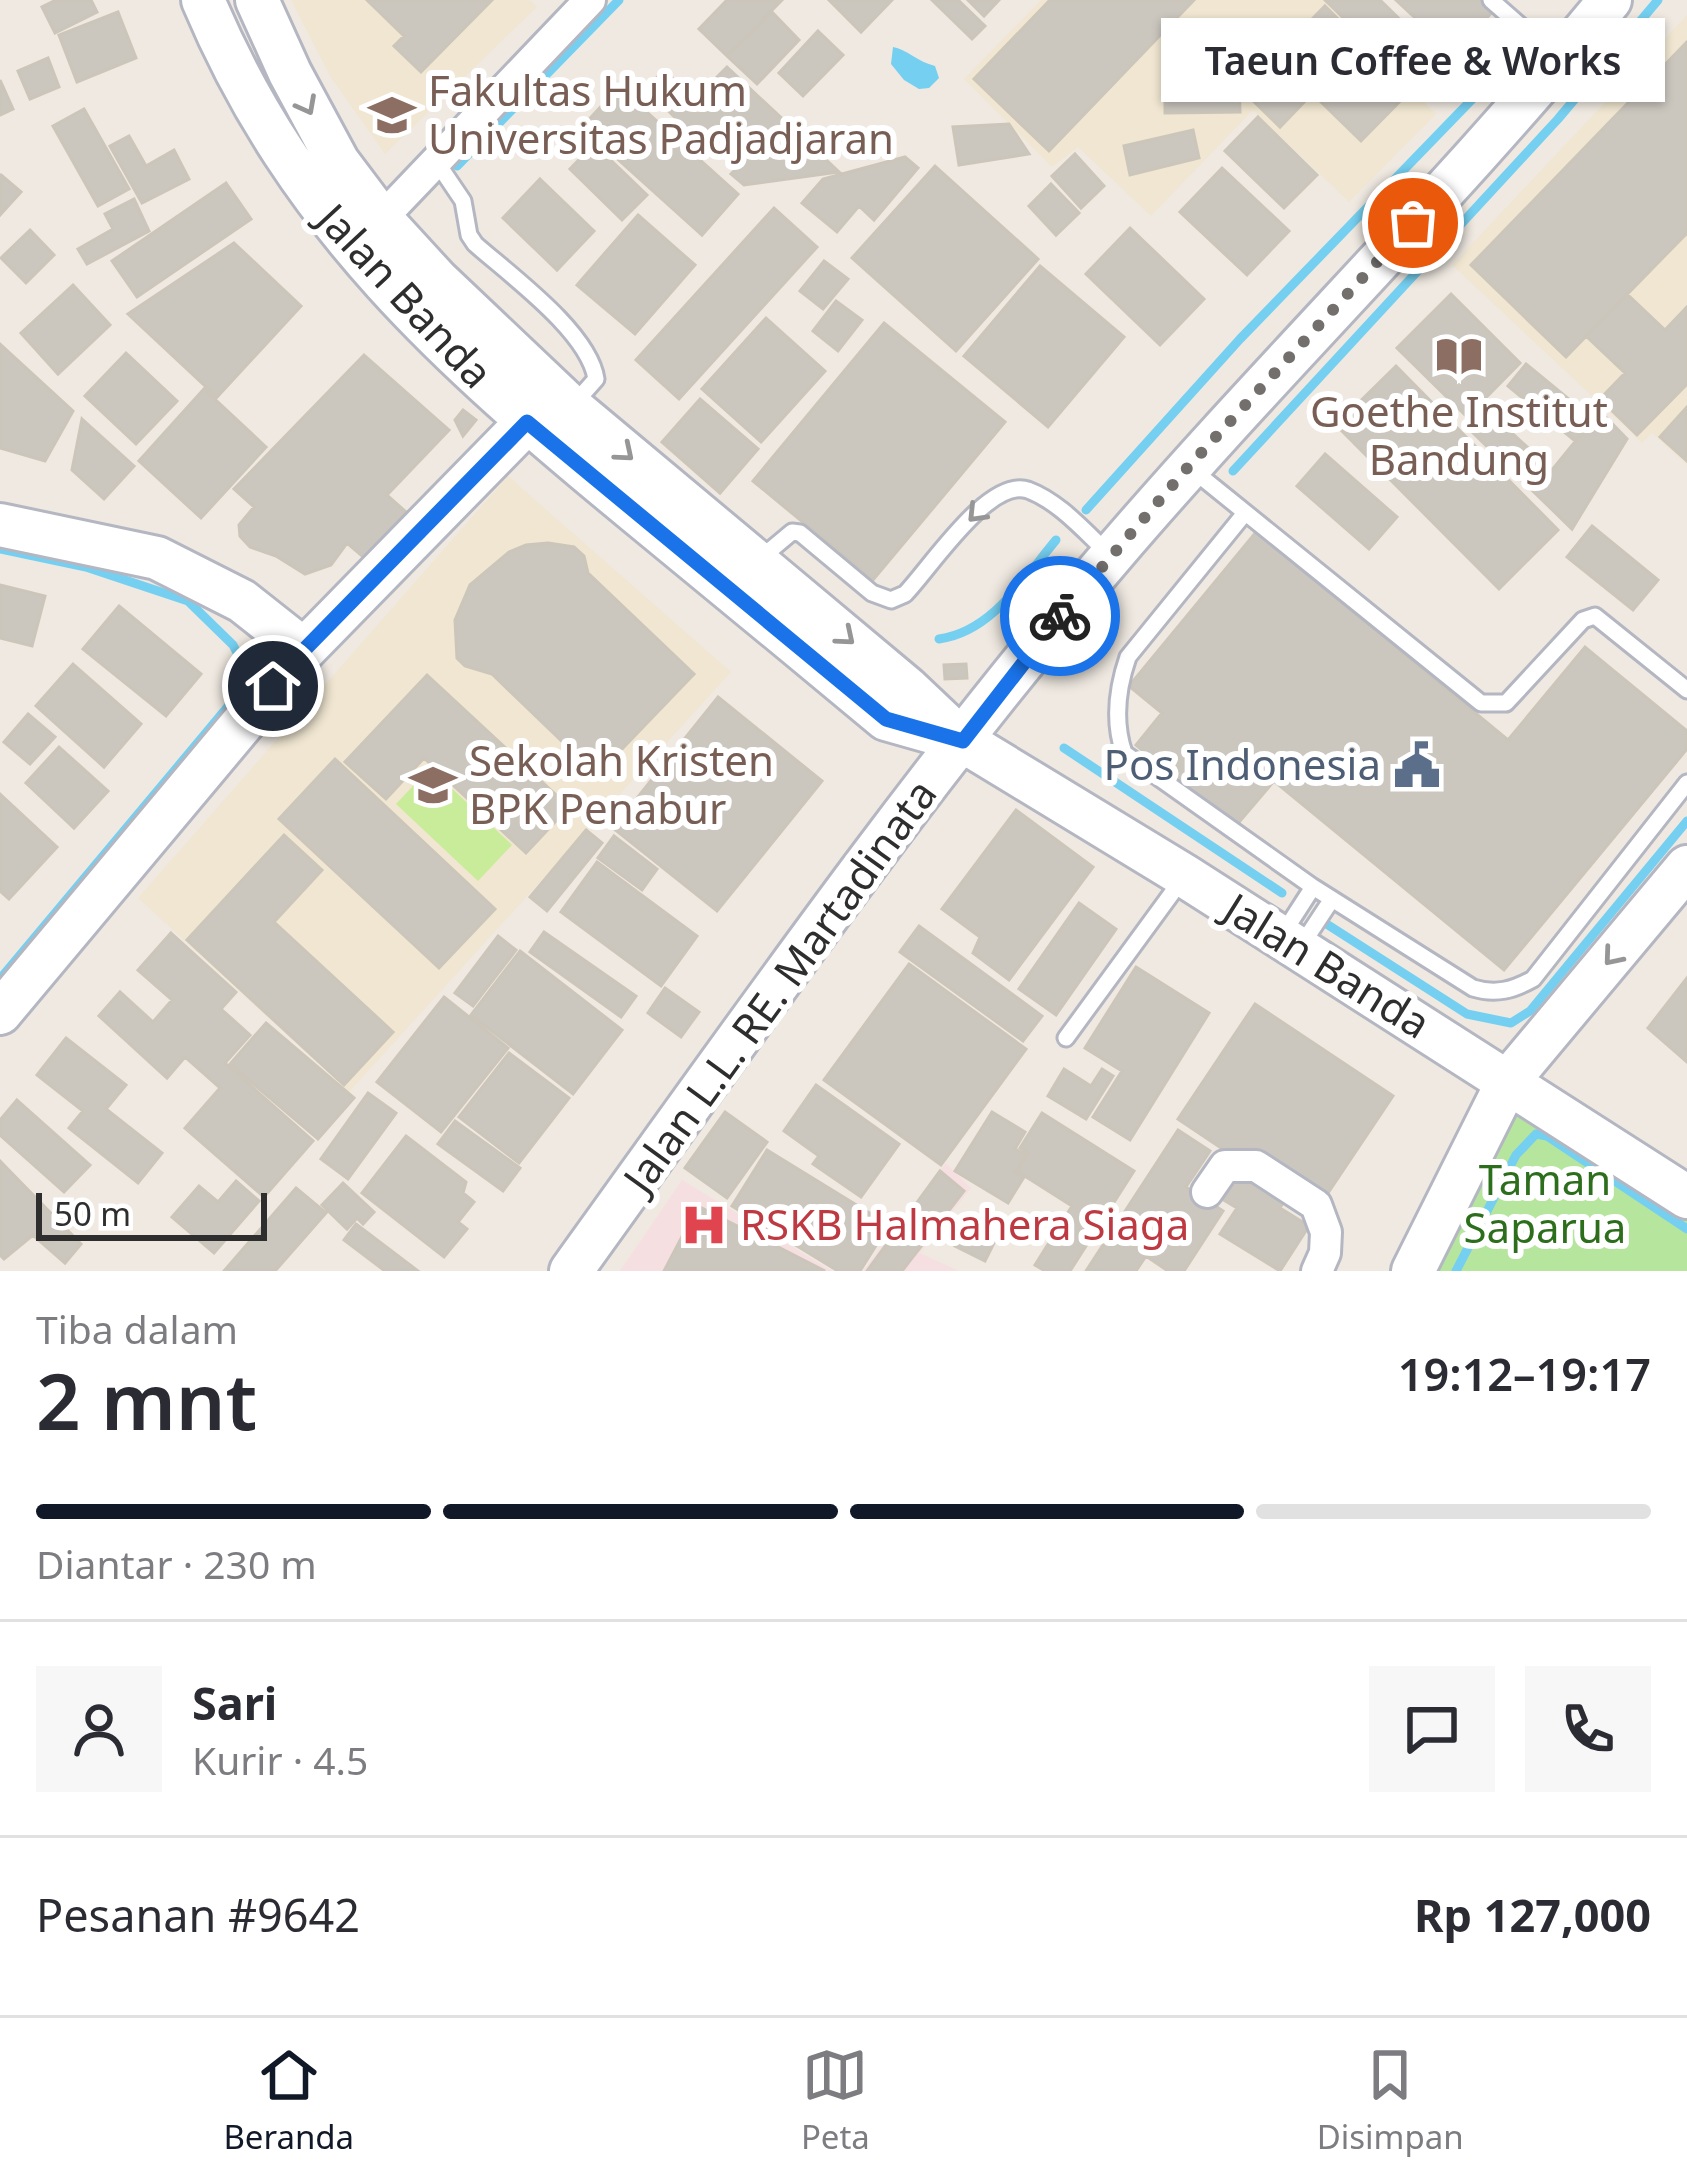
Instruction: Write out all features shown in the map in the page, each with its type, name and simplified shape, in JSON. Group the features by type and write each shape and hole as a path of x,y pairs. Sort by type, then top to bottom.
{"street":[{"name":"Jalan Banda","path":"203,0 265,128 347,243 404,307 527,422 886,719 963,741"},
{"name":"Jalan Banda","path":"257,0 338,162 381,219 437,280 571,407 907,688 963,741 1185,876 1687,1197"},
{"path":"381,219 590,0"},
{"name":"Jalan L.L. RE. Martadinata","path":"571,1271 898,822 1111,556 1610,0"},
{"path":"0,1013 304,650 527,422"},
{"path":"0,524 158,559 242,601 304,650"},
{"path":"1414,1271 1508,1081 1687,867"},
{"path":"1207,1192 1225,1166 1256,1166 1316,1205 1326,1232 1325,1253 1317,1271"}],"lane":[{"path":"1491,0 1560,61"},
{"path":"436,160 463,201 475,244 564,326 594,367 596,379 571,407"},
{"path":"1189,466 1481,704 1506,703 1583,620 1594,616 1687,690"},
{"path":"756,563 784,536 800,533 872,593 891,599 905,594 935,563 975,512 998,494 1024,488 1048,501 1111,556"},
{"path":"1245,513 1128,657 1120,682 1119,737 1124,753 1313,887 1473,988 1514,990 1533,979 1687,783"},
{"path":"1066,1038 1185,876"},
{"path":"1290,943 1313,887"},
{"path":"1290,943 1332,899"}],"shaded area":[{"name":"Fakultas Hukum Universitas Padjadjaran","path":"291,0 530,0 537,7 385,154 330,76"},
{"path":"1041,0 1323,0 1436,114 1349,202 1253,110 1151,216 1078,147 1052,167 964,79"},
{"path":"1687,15 1687,465 1652,433 1642,443 1452,265"},
{"name":"Sekolah Kristen BPK Penabur","path":"508,476 731,672 349,1092 138,898"},
{"name":"RSKB Halmahera Siaga","path":"946,1163 971,1188 920,1253 959,1271 863,1271"},
{"name":"RSKB Halmahera Siaga","path":"682,1180 832,1271 620,1271"}],"green space":[{"path":"430,768 512,845 478,881 396,804"},
{"name":"Taman Saparua","path":"1515,1103 1687,1214 1687,1271 1438,1271"}],"water":[{"path":"893,47 935,66 939,78 929,88 919,89 904,80 891,64"}],"building":[{"path":"56,0 91,0 97,12 55,33 42,7"},
{"path":"367,0 492,0 421,72 394,46 404,36"},
{"path":"727,0 781,1 727,56 699,29"},
{"path":"829,0 892,0 861,32"},
{"path":"932,0 958,0 985,26 972,39"},
{"path":"968,0 999,0 984,16"},
{"path":"1050,0 1194,0 1049,151 974,79"},
{"path":"1325,0 1380,0 1430,49 1403,76"},
{"path":"1396,0 1481,0 1493,11 1454,54"},
{"path":"1325,6 1368,49 1318,99 1275,57"},
{"path":"118,12 136,58 77,82 59,35"},
{"path":"772,12 799,40 757,84 727,56"},
{"path":"818,31 843,55 803,96 779,73"},
{"path":"1687,42 1687,233 1566,357 1471,265"},
{"path":"1368,49 1411,90 1361,141 1318,99"},
{"path":"48,58 59,87 30,99 18,71"},
{"path":"1272,62 1308,98 1280,127 1243,91"},
{"path":"727,67 839,172 744,185 731,174 748,157 721,133 706,148 646,89 664,70 695,99"},
{"path":"0,80 13,109 0,115"},
{"path":"1239,81 1240,112 1165,113 1165,83"},
{"path":"619,87 738,194 702,235 582,127"},
{"path":"84,109 129,189 98,206 53,126"},
{"path":"1258,117 1317,175 1284,208 1225,151"},
{"path":"1009,124 1029,154 959,165 953,127"},
{"path":"1193,130 1199,158 1130,175 1124,146"},
{"path":"129,136 146,166 174,150 189,179 142,203 110,146"},
{"path":"594,144 647,195 622,220 570,169"},
{"path":"1075,154 1104,186 1081,208 1052,176"},
{"path":"905,157 918,168 874,220 859,206 837,232 802,203 823,179"},
{"path":"935,166 1038,259 956,351 852,258"},
{"path":"1222,168 1289,231 1247,275 1180,212"},
{"path":"0,176 21,192 0,215"},
{"path":"540,179 594,231 557,270 503,218"},
{"path":"226,183 251,219 137,297 112,261"},
{"path":"1051,184 1079,213 1056,235 1029,206"},
{"path":"134,199 149,231 87,264 78,249 113,229 105,214"},
{"path":"774,208 817,247 679,399 636,360"},
{"path":"638,215 695,265 635,334 577,285"},
{"path":"1130,228 1204,299 1160,345 1086,274"},
{"path":"30,230 54,255 26,283 1,258"},
{"path":"234,243 301,306 217,397 128,314"},
{"path":"824,261 848,279 823,309 800,291"},
{"path":"1040,266 1124,337 1048,427 964,356"},
{"path":"73,285 110,325 58,374 21,333"},
{"name":"Goethe Institut Bandung","path":"1451,294 1520,363 1467,417 1397,348"},
{"path":"1627,294 1665,330 1687,307 1687,384 1637,435 1600,399 1625,373 1586,336"},
{"path":"836,301 862,320 838,351 813,331"},
{"path":"766,318 825,371 761,442 702,389"},
{"path":"884,323 1005,422 873,580 753,481"},
{"path":"0,344 73,411 45,461 0,448"},
{"path":"126,353 177,401 136,444 85,396"},
{"path":"364,355 449,430 387,495 406,512 367,560 347,543 331,565 305,574 250,547 240,536 239,525 254,507 234,489"},
{"path":"1526,364 1593,419 1575,441 1508,386"},
{"path":"1396,366 1558,530 1499,589 1336,425"},
{"path":"204,389 266,447 201,518 139,461"},
{"path":"700,399 758,449 720,493 662,442"},
{"path":"1687,407 1687,461 1660,437"},
{"path":"1486,409 1552,470 1600,411 1627,439 1572,529 1467,427"},
{"path":"463,410 476,420 463,436 455,420"},
{"path":"82,419 134,466 104,499 72,470"},
{"path":"1325,454 1397,517 1369,549 1297,486"},
{"path":"1592,526 1658,580 1633,610 1567,557"},
{"name":"Pos Indonesia","path":"1256,532 1508,740 1585,647 1687,731 1687,749 1504,970 1274,781 1235,827 1136,745 1162,713 1129,686"},
{"name":"Sekolah Kristen BPK Penabur","path":"548,543 574,547 584,556 588,573 694,674 597,775 492,674 465,666 457,658 455,620 470,585 509,552"},
{"path":"0,585 45,596 32,646 0,638"},
{"path":"119,606 201,674 166,716 83,649"},
{"path":"73,664 141,724 104,767 36,706"},
{"path":"966,664 967,678 945,679 944,665"},
{"path":"427,675 569,807 526,853 424,758 386,799 345,762"},
{"path":"718,697 822,781 717,911 613,828"},
{"path":"28,714 55,737 30,764 4,742"},
{"path":"59,747 108,791 74,828 26,783"},
{"path":"335,759 495,909 439,968 279,819"},
{"path":"0,794 57,847 9,899 0,891"},
{"path":"1016,810 1093,867 1009,980 973,953 980,937 942,909"},
{"path":"586,830 602,843 547,911 530,897"},
{"path":"284,835 322,870 274,922 393,1032 344,1085 187,940"},
{"path":"614,836 657,869 642,890 598,858"},
{"path":"597,862 697,936 661,986 561,912"},
{"path":"1079,903 1116,929 1056,1015 1019,989"},
{"path":"919,926 1042,1016 1023,1041 900,952"},
{"path":"544,932 636,996 621,1017 530,952"},
{"path":"171,933 236,992 221,1009 250,1035 225,1063 313,1141 264,1197 185,1128 220,1088 185,1057 167,1078 99,1016 120,992 153,1022 172,1000 138,970"},
{"path":"498,936 516,950 473,1006 455,993"},
{"path":"520,951 622,1030 573,1094 471,1015"},
{"path":"909,964 1026,1049 941,1165 824,1080"},
{"path":"1136,967 1209,1013 1130,1140 1093,1117 1122,1071 1085,1048"},
{"path":"1687,978 1687,1062 1648,1028"},
{"path":"665,988 699,1012 681,1037 648,1013"},
{"path":"444,997 508,1048 441,1132 377,1082"},
{"path":"1255,1004 1393,1096 1324,1199 1251,1149 1242,1162 1178,1119"},
{"path":"266,1023 354,1098 318,1139 230,1064"},
{"path":"66,1038 126,1085 106,1109 162,1153 138,1183 69,1128 83,1111 37,1075"},
{"path":"509,1053 569,1098 519,1163 459,1117"},
{"path":"1064,1069 1091,1086 1102,1069 1113,1076 1086,1119 1048,1096"},
{"path":"816,1085 899,1144 861,1197 813,1164 819,1156 784,1131"},
{"path":"368,1093 396,1113 348,1179 321,1159"},
{"path":"17,1100 90,1165 64,1192 0,1135 0,1120"},
{"path":"725,1112 767,1142 727,1198 685,1168"},
{"path":"992,1112 1025,1132 1015,1149 1026,1155 1015,1172 1024,1177 1008,1203 955,1171"},
{"path":"1042,1113 1134,1171 1070,1271 1045,1271 1035,1265 1072,1206 1017,1171 1028,1153 1020,1148"},
{"path":"455,1121 520,1168 503,1191 438,1144"},
{"path":"1178,1130 1210,1151 1186,1187 1223,1211 1184,1271 1168,1271 1146,1256 1136,1271 1086,1271"},
{"path":"406,1136 466,1182 463,1193 474,1202 458,1222 467,1229 444,1257 362,1193"},
{"path":"767,1150 889,1225 860,1271 838,1271 732,1206"},
{"path":"0,1161 81,1244 65,1263 33,1235 4,1259 0,1255"},
{"name":"RSKB Halmahera Siaga","path":"940,1171 964,1191 902,1271 867,1271"},
{"path":"1256,1172 1289,1193 1280,1208 1309,1226 1280,1271 1220,1234 1237,1208 1222,1199 1236,1177 1248,1184"},
{"path":"236,1181 259,1201 214,1253 172,1217 199,1186 218,1202"},
{"path":"343,1183 374,1212 363,1224 357,1218 347,1229 322,1205"},
{"path":"296,1188 326,1213 275,1271 224,1271"},
{"path":"698,1206 825,1271 664,1271"},
{"path":"356,1224 418,1271 385,1271 344,1240"},
{"path":"966,1224 996,1239 985,1261 955,1246"}],"waterway":[{"path":"457,166 619,0"},
{"path":"1233,471 1558,119 1658,0"},
{"path":"1086,510 1240,339 1515,55"},
{"path":"939,639 991,615 1056,540"},
{"path":"0,549 86,567 188,601 233,645 247,672 241,691 0,979"},
{"path":"1064,748 1282,893"},
{"path":"1325,923 1467,1014 1511,1023 1530,1011 1687,821"},
{"path":"1456,1271 1516,1155 1536,1134 1547,1136 1687,1229"}],"way so far":[{"path":"1060,616 1189,466 1413,223"}],"place":[{"name":"Fakultas Hukum Universitas Padjadjaran","path":"392,115"},
{"name":"Taeun Coffee & Works","path":"1413,223"},
{"name":"Goethe Institut Bandung","path":"1459,356"},
{"name":"Pos Indonesia","path":"1417,765"},
{"name":"Sekolah Kristen BPK Penabur","path":"433,785"},
{"name":"RSKB Halmahera Siaga","path":"704,1225"}],"route":[{"path":"273,686 527,422 886,719 963,741 1060,616"}]}
